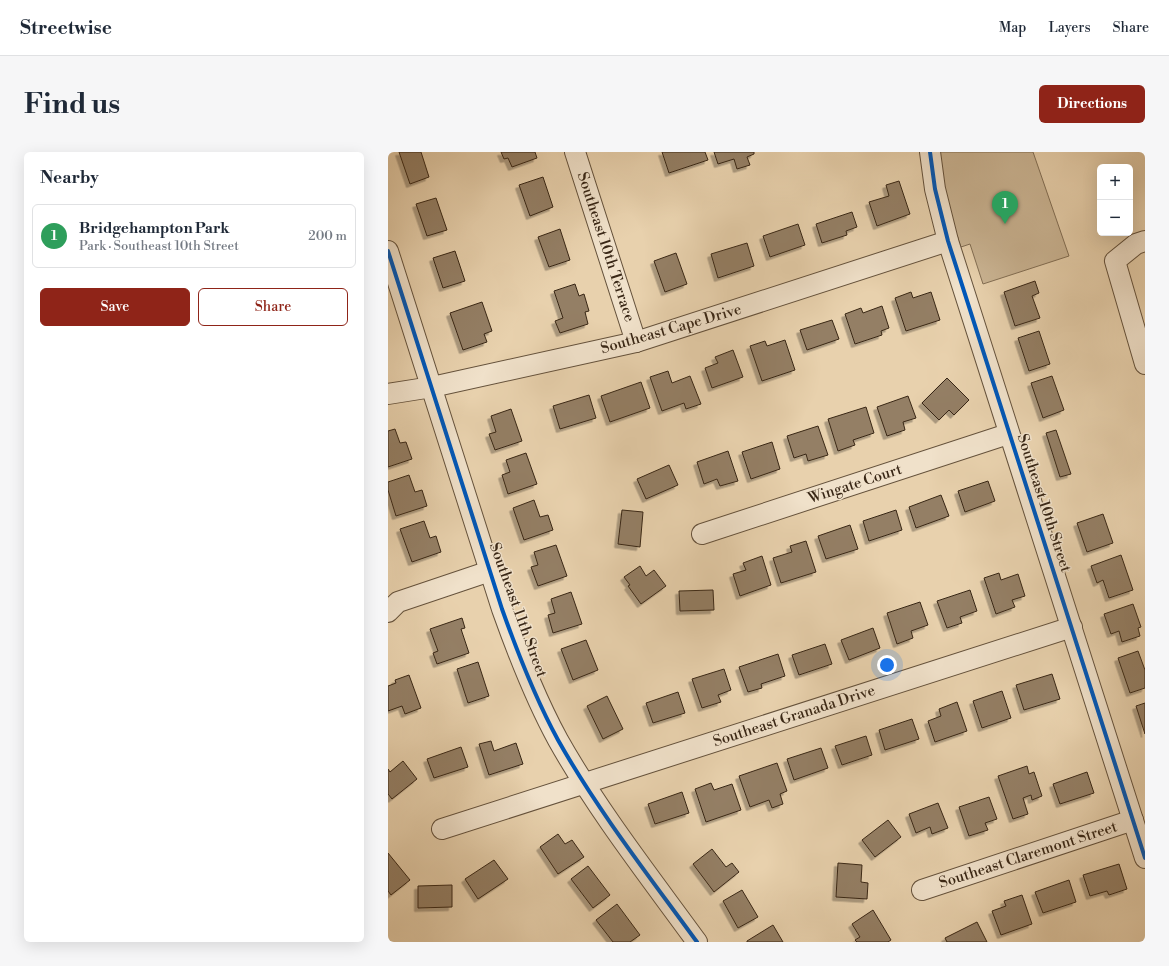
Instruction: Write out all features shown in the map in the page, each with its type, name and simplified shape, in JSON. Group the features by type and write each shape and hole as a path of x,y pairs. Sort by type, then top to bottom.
{"street":[{"name":"Southeast 10th Terrace","path":"576,152 636,342"},
{"name":"Southeast 10th Street","path":"930,152 936,189 948,241 1008,434 1072,627 1145,858"},
{"name":"Southeast Cape Drive","path":"388,394 432,387 636,342 948,241"},
{"path":"1145,241 1136,244 1115,261 1145,364"},
{"name":"Southeast 11th Street","path":"388,251 502,609 517,652 537,698 558,739 601,810 697,942"},
{"name":"Wingate Court","path":"702,534 1008,434"},
{"path":"388,612 398,602 490,571"},
{"name":"Southeast Granada Drive","path":"442,829 1072,627"},
{"name":"Southeast Claremont Street","path":"922,890 1133,820"}],"shaded area":[{"path":"939,152 1033,152 1069,256 983,284 970,244 961,247 953,224 947,200"}],"building":[{"path":"399,152 421,152 429,177 410,184"},
{"path":"501,152 535,152 537,158 512,167 508,158 504,159"},
{"path":"662,152 705,152 708,160 669,173"},
{"path":"714,152 754,152 754,154 747,157 750,165 737,169 734,159 718,164"},
{"path":"543,177 553,207 530,216 519,185"},
{"path":"899,181 910,214 877,226 869,202 889,196 886,185"},
{"path":"436,198 447,230 427,236 416,204"},
{"path":"852,212 857,227 846,231 847,235 822,243 816,224"},
{"path":"798,224 805,245 770,257 763,236"},
{"path":"560,229 570,260 549,267 538,237"},
{"path":"747,243 754,266 718,278 711,254"},
{"path":"455,251 465,281 443,288 433,258"},
{"path":"676,253 687,284 665,292 654,261"},
{"path":"1035,281 1039,293 1032,296 1040,318 1015,326 1004,292"},
{"path":"575,284 579,296 584,294 589,311 585,312 588,324 560,333 555,321 563,318 554,291"},
{"path":"911,292 913,298 931,292 940,320 906,331 895,298"},
{"path":"482,302 492,331 484,334 487,342 463,350 450,313"},
{"path":"882,306 889,328 881,331 882,335 855,344 845,314 861,308 863,313"},
{"path":"832,320 839,339 807,350 800,330"},
{"path":"1039,331 1050,364 1029,371 1018,338"},
{"path":"785,340 795,370 762,381 750,346 765,341 767,346"},
{"path":"733,350 743,377 712,388 705,368 718,363 715,357"},
{"path":"668,371 672,383 690,376 701,404 686,409 684,403 662,411 650,377"},
{"path":"1052,376 1064,410 1043,418 1031,383"},
{"path":"947,378 969,400 954,415 949,410 939,420 922,403"},
{"path":"641,382 650,408 610,422 601,396"},
{"path":"589,395 596,418 560,429 553,406"},
{"path":"908,396 916,418 903,422 905,430 887,436 877,407"},
{"path":"866,407 874,433 853,440 855,445 838,451 828,419"},
{"path":"511,409 522,441 495,450 489,434 496,432 491,416"},
{"path":"818,426 828,455 808,461 806,454 794,458 787,436"},
{"path":"395,429 400,443 406,442 412,459 388,467 388,431"},
{"path":"1056,430 1071,474 1060,477 1046,433"},
{"path":"772,442 780,469 751,479 742,452"},
{"path":"728,451 738,481 720,486 717,479 704,484 697,462"},
{"path":"526,453 537,484 508,494 502,475 510,472 506,460"},
{"path":"669,465 678,485 646,499 637,479"},
{"path":"409,475 415,492 422,490 427,506 396,516 388,490 388,482"},
{"path":"988,481 995,501 965,512 958,491"},
{"path":"941,495 949,516 916,528 909,507"},
{"path":"534,500 540,517 548,515 553,530 524,540 513,508"},
{"path":"622,510 643,512 640,547 618,544"},
{"path":"896,510 902,530 869,541 863,521"},
{"path":"1103,514 1113,543 1087,552 1077,523"},
{"path":"424,521 430,538 436,536 441,552 412,562 400,529"},
{"path":"850,525 858,549 826,559 818,536"},
{"path":"806,541 816,572 781,583 773,558 792,552 790,546"},
{"path":"556,545 567,576 538,586 531,567 538,565 534,552"},
{"path":"1121,555 1133,590 1109,598 1103,580 1097,583 1091,566"},
{"path":"762,556 771,585 740,596 733,574 746,570 743,563"},
{"path":"640,566 646,576 654,570 666,586 641,604 628,586 630,585 624,577"},
{"path":"999,573 1001,580 1018,574 1025,596 1012,600 1015,607 996,614 984,578"},
{"path":"713,590 714,610 680,611 679,591"},
{"path":"970,590 977,611 960,617 962,623 947,628 937,601"},
{"path":"571,592 582,624 553,633 548,615 555,613 551,599"},
{"path":"920,602 928,625 911,631 913,638 897,644 887,613"},
{"path":"1133,604 1141,627 1138,628 1140,636 1122,642 1119,631 1111,634 1104,614"},
{"path":"462,618 465,628 461,629 469,653 437,664 433,653 438,651 430,629"},
{"path":"873,628 880,648 849,660 841,640"},
{"path":"586,640 598,670 573,680 561,649"},
{"path":"825,644 832,664 799,675 792,655"},
{"path":"1138,651 1145,670 1145,688 1130,693 1118,658"},
{"path":"778,654 785,676 761,684 762,688 748,692 739,667"},
{"path":"478,662 489,696 468,703 457,669"},
{"path":"724,669 731,690 718,695 721,702 702,708 692,679"},
{"path":"1052,674 1060,699 1024,710 1016,685"},
{"path":"409,675 421,708 405,714 402,706 388,711 388,686 396,683 395,680"},
{"path":"1002,691 1011,718 982,728 973,701"},
{"path":"678,692 685,713 653,723 646,703"},
{"path":"607,696 623,729 603,739 587,706"},
{"path":"957,702 967,731 935,742 928,721 941,716 939,709"},
{"path":"1145,703 1145,734 1136,706"},
{"path":"912,719 919,739 885,750 879,730"},
{"path":"866,736 872,755 842,765 835,746"},
{"path":"491,741 494,751 516,743 523,764 489,775 479,744"},
{"path":"461,747 468,767 434,778 427,759"},
{"path":"821,748 828,768 794,780 787,759"},
{"path":"403,761 417,779 392,799 388,794 388,769 390,772"},
{"path":"777,763 787,791 780,794 783,804 772,808 769,800 750,807 739,776"},
{"path":"1027,766 1029,774 1034,772 1042,796 1032,800 1031,795 1023,798 1028,814 1013,819 998,776"},
{"path":"1087,772 1094,793 1060,804 1053,784"},
{"path":"711,783 714,790 732,784 741,810 706,822 695,789"},
{"path":"682,792 689,813 655,824 648,804"},
{"path":"989,797 997,819 985,823 988,830 969,836 959,807"},
{"path":"938,803 948,828 932,834 930,827 916,833 909,814"},
{"path":"888,820 901,837 875,857 862,840"},
{"path":"558,834 565,844 572,840 584,857 558,874 540,847"},
{"path":"712,849 726,867 732,863 739,872 714,892 693,864"},
{"path":"388,853 410,880 391,895 388,891"},
{"path":"494,860 508,879 478,899 465,879"},
{"path":"838,863 862,865 861,882 868,883 867,899 836,897"},
{"path":"1119,864 1127,889 1109,895 1107,891 1090,896 1083,875"},
{"path":"588,866 610,895 593,908 571,879"},
{"path":"1069,880 1076,902 1043,913 1035,892"},
{"path":"452,885 452,907 418,908 418,886"},
{"path":"742,890 758,917 738,928 723,901"},
{"path":"1022,895 1032,924 1001,935 992,911 1006,906 1004,901"},
{"path":"617,904 640,935 630,942 613,942 596,920"},
{"path":"873,910 891,940 888,942 857,942 855,940 860,937 852,924"},
{"path":"977,922 987,942 947,942 945,938"},
{"path":"773,925 783,942 747,942 747,941"}],"cycle path":[{"path":"930,152 935,189 948,241 1145,858"},
{"path":"388,251 502,609 534,692 573,766 624,843 697,942"}],"place":[{"name":"Bridgehampton Park","path":"1005,224"}]}
